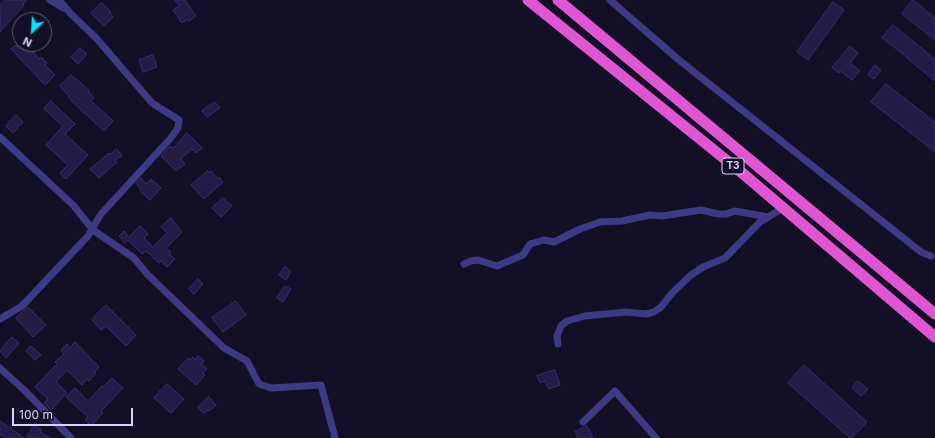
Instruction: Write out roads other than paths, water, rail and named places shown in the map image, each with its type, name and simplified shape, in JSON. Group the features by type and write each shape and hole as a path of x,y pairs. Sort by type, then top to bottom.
{"highway":[{"name":"T3","path":"528,0 741,172 935,337"},
{"name":"T3","path":"558,0 935,314"}],"street":[{"path":"50,0 70,13"},
{"path":"0,319 22,306 88,236 101,214 170,139 178,128 180,120 152,103 97,39 59,0"},
{"path":"610,0 679,60 921,252 931,256"},
{"path":"0,137 74,206 92,229 134,258 147,274 224,348 246,361 259,384 272,388 321,385 335,438"},
{"path":"558,344 557,336 561,326 567,321 585,316 620,312 646,314 654,312 661,307 673,292 691,275 703,266 725,258 760,222 783,208"},
{"path":"464,264 471,260 478,260 497,266 523,255 530,244 544,240 554,242 580,229 600,222 622,221 650,215 662,216 701,210 718,214 726,214 735,211 768,217"},
{"path":"0,368 71,438"},
{"path":"583,422 615,391 656,438"}]}
